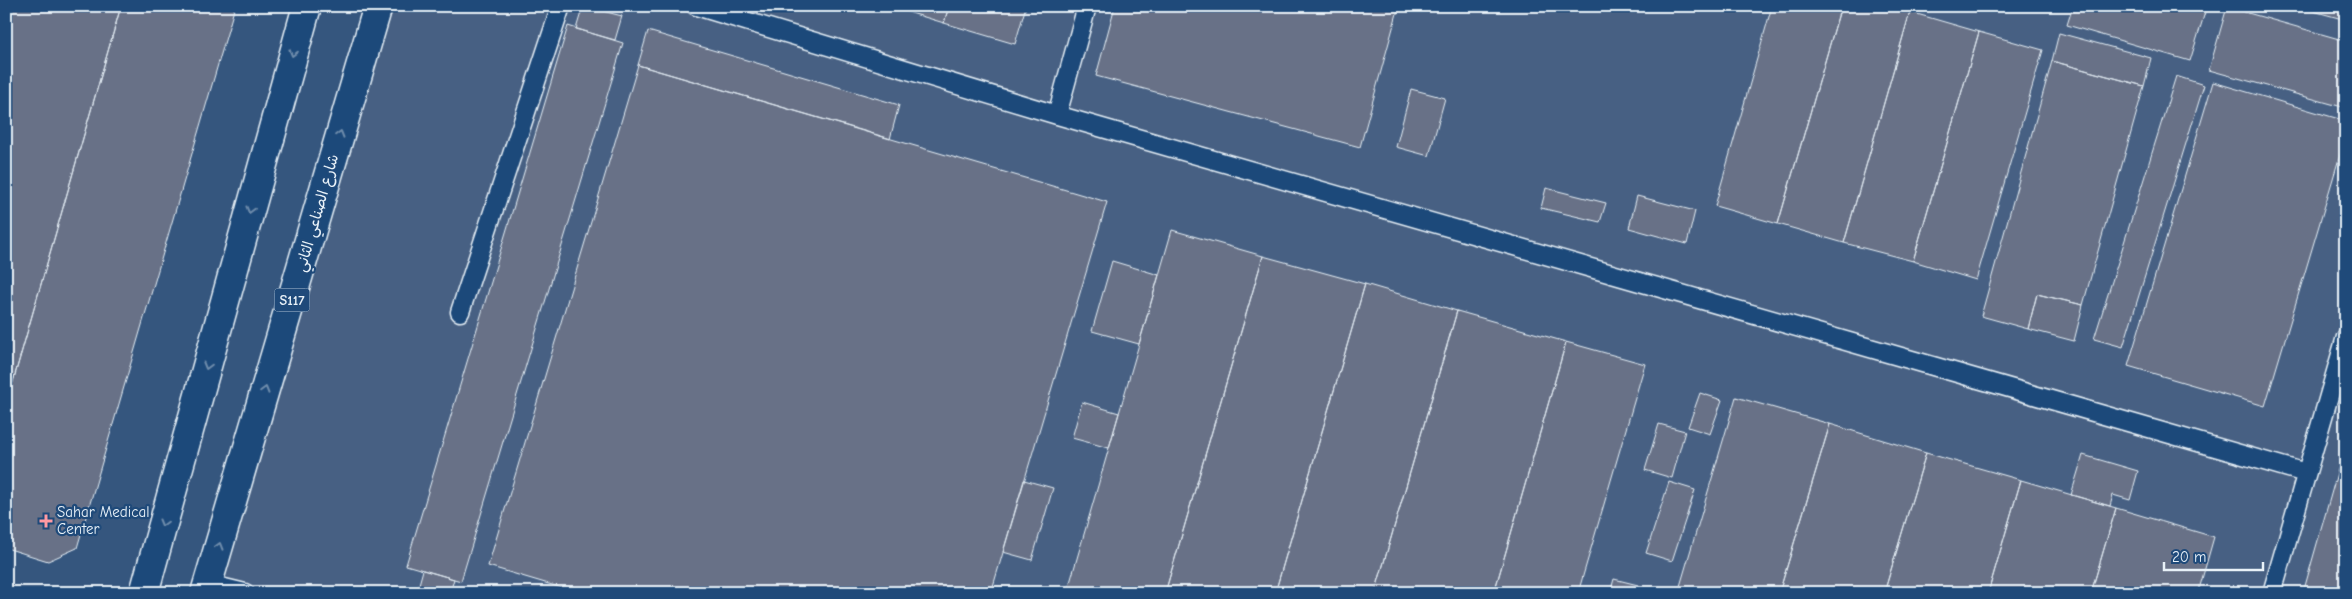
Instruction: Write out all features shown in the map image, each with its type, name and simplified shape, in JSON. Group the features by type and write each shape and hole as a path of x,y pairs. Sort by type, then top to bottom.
{"main road":[{"path":"144,593 307,6"},
{"name":"شارع الصناعي الثاني","path":"206,588 378,6"}],"lane":[{"path":"460,312 561,6"},
{"path":"696,6 1057,115 2306,474"},
{"path":"1057,115 1087,6"},
{"path":"2272,593 2346,337"},
{"path":"206,588 245,593"}],"shaded area":[{"path":"391,6 2346,6 2346,593 220,593"}],"building":[{"path":"6,6 121,6 6,406"},
{"path":"121,6 235,6 77,548 48,561 6,548 6,406"},
{"path":"583,6 622,16 615,40 576,29"},
{"path":"888,6 949,6 944,23"},
{"path":"949,6 1026,6 1015,44 944,23"},
{"path":"1115,6 1399,6 1360,147 1096,76"},
{"path":"1772,6 1841,6 1778,224 1715,206"},
{"path":"1841,6 1888,6 1910,12 1844,243 1778,224"},
{"path":"2073,6 2196,6 2206,9 2190,61 2067,25"},
{"path":"2295,6 2346,6 2346,20"},
{"path":"2227,7 2346,41 2346,108 2209,70"},
{"path":"1910,12 1979,32 1913,261 1844,243"},
{"path":"568,26 623,43 461,581 406,565"},
{"path":"648,31 899,105 890,139 638,65"},
{"path":"1979,32 2043,50 1976,280 1913,261"},
{"path":"2059,33 2151,58 2144,86 2052,61"},
{"path":"2052,61 2144,86 2083,305 2037,294 2028,329 1981,316"},
{"path":"638,65 1107,202 991,593 579,593 488,566"},
{"path":"2176,76 2204,85 2123,347 2094,339"},
{"path":"2213,82 2346,121 2346,135 2265,406 2128,366"},
{"path":"1411,89 1445,98 1429,156 1396,147"},
{"path":"1546,188 1606,203 1600,222 1541,208"},
{"path":"1637,196 1695,211 1687,244 1629,228"},
{"path":"1172,230 1263,256 1165,593 1067,593"},
{"path":"1263,256 1365,284 1275,593 1165,593"},
{"path":"1112,261 1159,275 1139,344 1092,331"},
{"path":"1365,284 1457,311 1375,593 1275,593"},
{"path":"2037,294 2083,305 2074,341 2028,329"},
{"path":"1457,311 1566,342 1494,593 1375,593"},
{"path":"1566,342 1645,364 1578,593 1494,593"},
{"path":"1700,393 1722,400 1710,434 1688,427"},
{"path":"1736,397 1830,424 1779,593 1678,593"},
{"path":"1082,402 1119,413 1109,448 1072,438"},
{"path":"1659,424 1685,431 1672,478 1645,470"},
{"path":"1830,424 1926,453 1884,593 1779,593"},
{"path":"1926,453 2021,480 1988,593 1884,593"},
{"path":"2083,455 2138,471 2130,500 2113,495 2110,506 2071,495"},
{"path":"2341,459 2346,460 2346,593 2303,593"},
{"path":"1024,480 1053,488 1032,560 1003,552"},
{"path":"2021,480 2116,508 2091,593 1988,593"},
{"path":"1669,482 1695,490 1672,561 1646,553"},
{"path":"2116,508 2214,537 2198,593 2091,593"},
{"path":"423,570 454,579 450,593 435,593 418,588"},
{"path":"1614,579 1638,585 1636,593 1610,593"}],"place":[{"name":"Sahar Medical Center","path":"46,521"}]}
